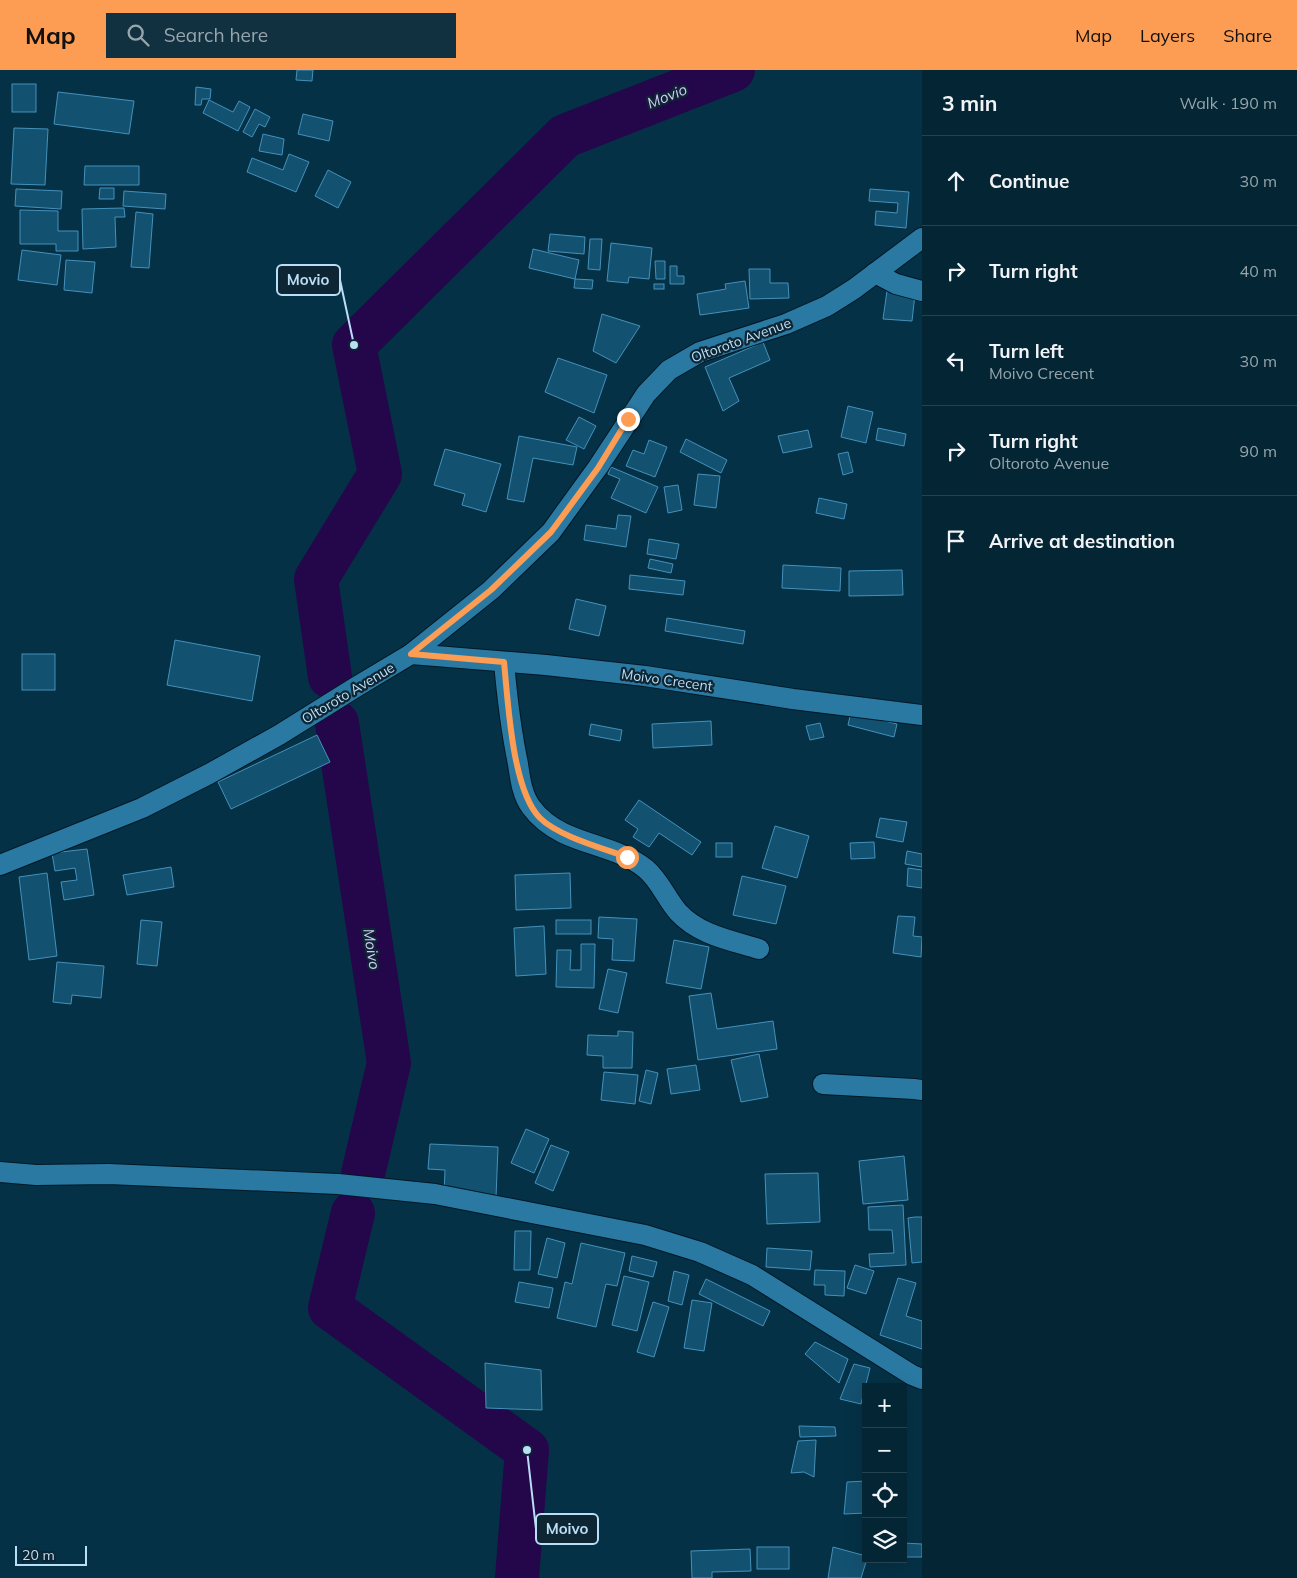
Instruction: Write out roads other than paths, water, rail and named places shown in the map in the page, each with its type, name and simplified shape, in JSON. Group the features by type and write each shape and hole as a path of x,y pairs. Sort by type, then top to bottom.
{"street":[{"name":"Oltoroto Avenue","path":"0,865 142,808 209,774 279,735 411,654 491,590 551,532 598,468 646,394 669,370 700,352 786,324 827,306 854,289 922,238"},
{"path":"876,273 896,284 922,291"},
{"name":"Moivo Crecent","path":"411,654 546,665 645,676 793,699 922,715"},
{"path":"504,662 510,727 522,788 530,806 541,819 563,833 627,857 645,868 655,877 677,911 690,923 706,933 760,949"},
{"path":"823,1084 922,1090"},
{"path":"0,1172 36,1175 109,1174 348,1185 434,1194 645,1235 700,1252 752,1275 912,1375 922,1379"}],"waterway":[{"name":"Movio","path":"330,677 316,579 380,474 354,345 565,136 733,70"},
{"name":"Moivo","path":"337,723 389,1063 363,1174"},
{"name":"Moivo","path":"353,1213 330,1308 527,1450 517,1578"}],"place":[{"name":"Movio","path":"354,345"},
{"name":"Moivo","path":"527,1450"}]}
